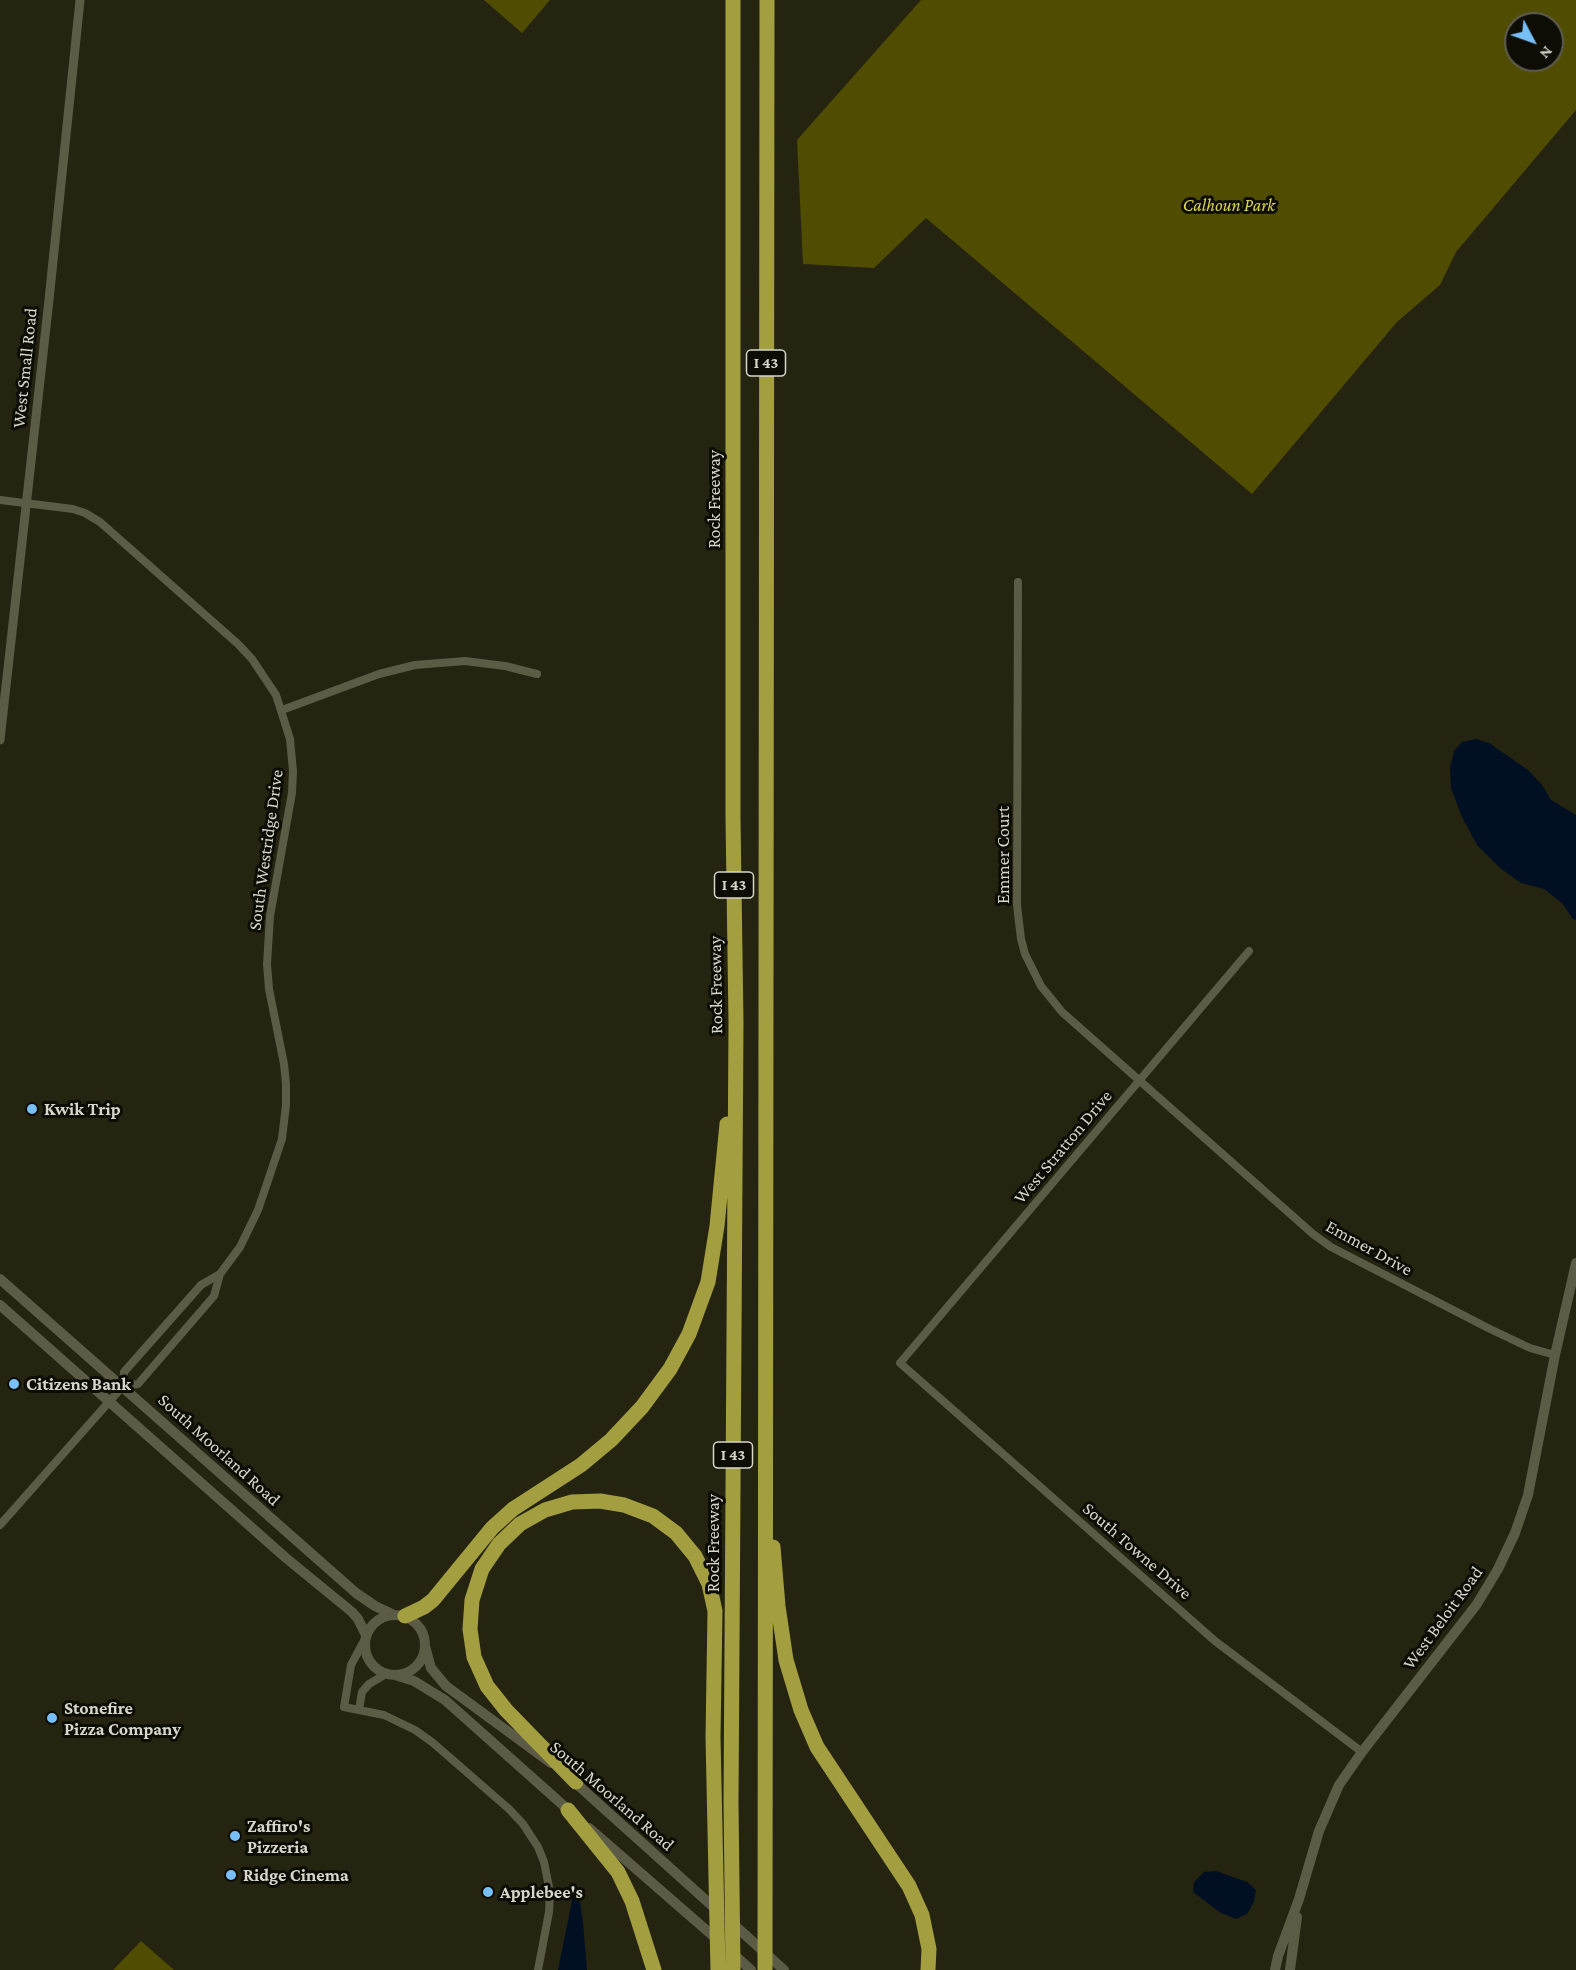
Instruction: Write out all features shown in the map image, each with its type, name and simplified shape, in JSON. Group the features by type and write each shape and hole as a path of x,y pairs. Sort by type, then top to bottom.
{"highway":[{"name":"Rock Freeway","path":"733,0 733,818 736,1022 731,1802 733,1970"},
{"name":"I 43","path":"765,1970 767,0"},
{"path":"400,1615 424,1607 433,1600 492,1528 513,1509 581,1465 611,1440 642,1407 670,1369 689,1334 708,1282 717,1226 736,1022"},
{"path":"765,1439 778,1606 786,1660 801,1710 817,1747 909,1887 922,1915 929,1949 928,1970"},
{"path":"576,1782 506,1710 487,1686 474,1657 470,1629 472,1600 482,1569 499,1544 520,1524 545,1510 572,1502 600,1501 624,1505 652,1516 676,1533 695,1556 709,1584 715,1611 713,1737 718,1970"},
{"path":"568,1810 618,1872 632,1901 654,1970"}],"main road":[{"name":"West Beloit Road","path":"1275,1970 1319,1831 1339,1785 1362,1752 1460,1627 1498,1569 1515,1533 1528,1495 1555,1355 1576,1263"},
{"name":"South Moorland Road","path":"0,1279 356,1593 375,1606 400,1615"},
{"name":"South Moorland Road","path":"0,1305 286,1558 352,1612 358,1619 366,1637"},
{"path":"390,1674 404,1674 412,1670 424,1655 424,1636 420,1628 413,1621 400,1615 387,1616 374,1623 366,1637 365,1648 372,1664 390,1674 414,1681 445,1700 751,1970"},
{"name":"South Moorland Road","path":"425,1646 431,1668 446,1686 576,1782 784,1970"},
{"name":"West Beloit Road","path":"1290,1970 1299,1899"}],"street":[{"name":"West Small Road","path":"0,740 80,0"},
{"name":"South Westridge Drive","path":"0,500 73,509 100,522 238,644 266,677 282,710 290,739 293,782 270,916 267,964 269,989 284,1064 286,1095 285,1123 278,1155 258,1210 240,1247 220,1274 214,1296 138,1384 123,1386 124,1372 201,1285 220,1274"},
{"name":"Emmer Court","path":"1017,582 1017,906 1021,939 1031,969 1050,999 1139,1080"},
{"path":"282,710 379,674 415,665 465,661 505,666 537,674"},
{"name":"West Stratton Drive","path":"900,1363 1249,951"},
{"name":"Emmer Drive","path":"1139,1080 1293,1217 1331,1246 1488,1328 1530,1348 1555,1355"},
{"name":"South Towne Drive","path":"900,1363 1215,1641 1362,1752"},
{"path":"0,1525 123,1386"},
{"path":"366,1637 351,1665 344,1707 384,1715 401,1722 432,1742 509,1809 531,1835 544,1862 550,1892 549,1912 538,1970"},
{"path":"359,1710 362,1692 369,1684 390,1674"}],"green space":[{"path":"484,0 550,0 522,33"},
{"name":"Calhoun Park","path":"921,0 1576,0 1576,110 1456,252 1440,285 1397,322 1252,494 926,218 874,268 803,264 797,140"},
{"path":"141,1941 174,1970 113,1970"}],"water":[{"path":"1476,739 1489,743 1528,770 1542,785 1551,800 1576,815 1576,920 1562,903 1544,889 1521,883 1500,868 1477,845 1462,817 1451,788 1450,768 1454,751 1462,742"},
{"path":"1216,1871 1247,1882 1256,1890 1254,1902 1247,1914 1236,1919 1221,1913 1193,1892 1194,1882 1204,1872"},
{"path":"576,1885 583,1922 587,1970 558,1970 572,1901 571,1889"}],"place":[{"name":"Kwik Trip","path":"32,1109"},
{"name":"Citizens Bank","path":"14,1384"},
{"name":"Stonefire Pizza Company","path":"52,1718"},
{"name":"Zaffiro's Pizzeria","path":"235,1836"},
{"name":"Ridge Cinema","path":"231,1875"},
{"name":"Applebee's","path":"488,1892"}]}
